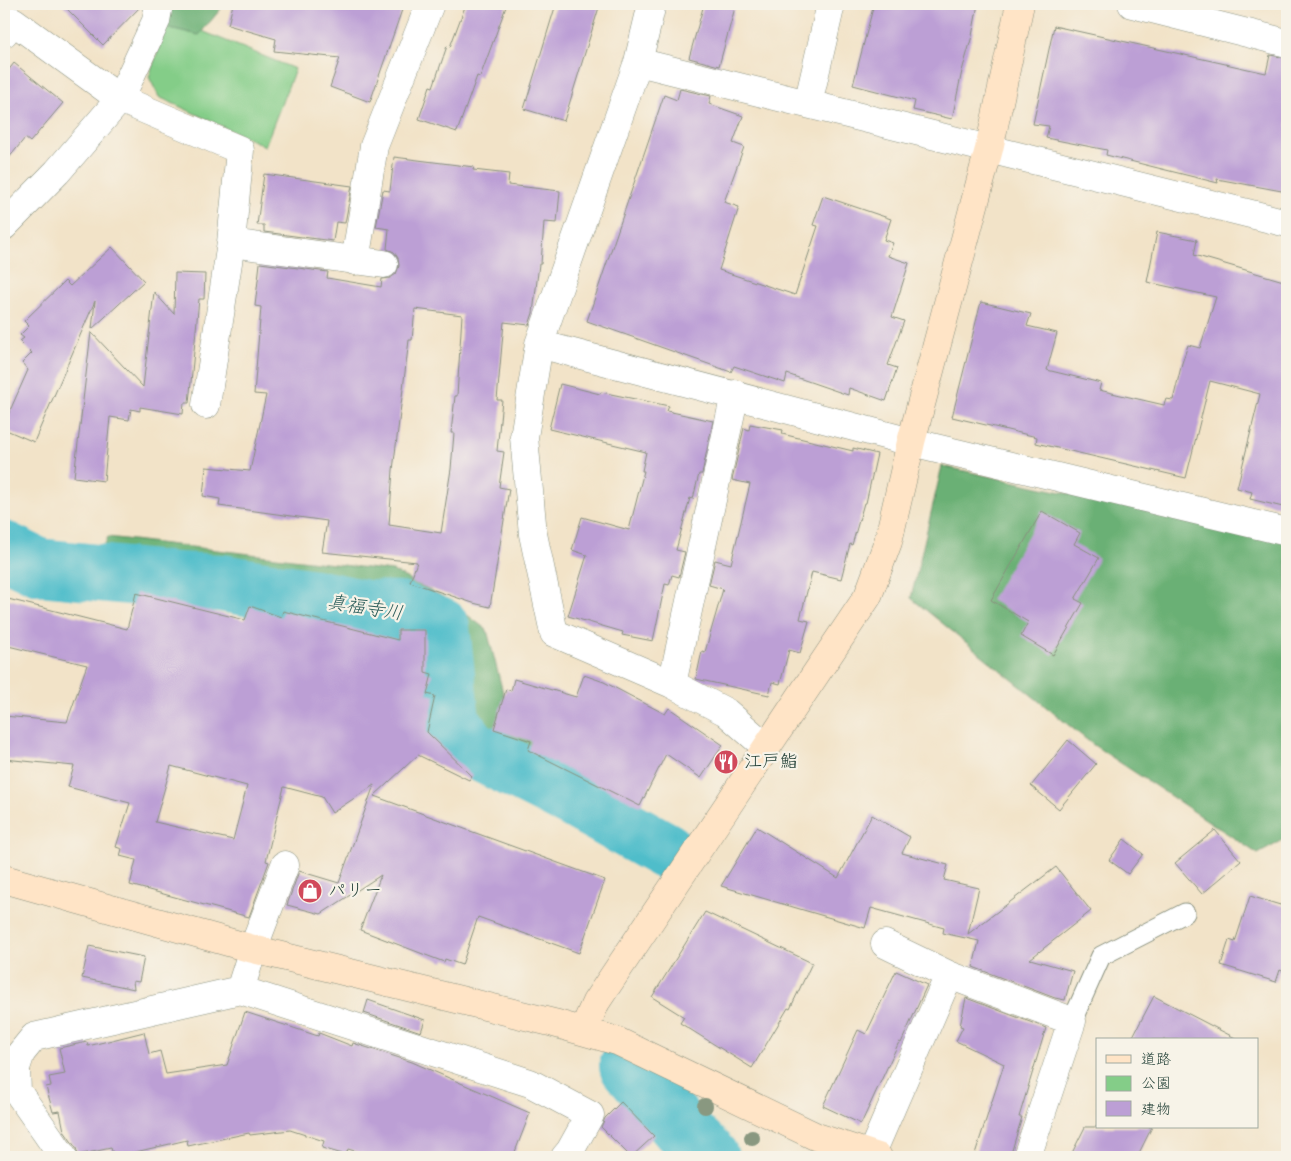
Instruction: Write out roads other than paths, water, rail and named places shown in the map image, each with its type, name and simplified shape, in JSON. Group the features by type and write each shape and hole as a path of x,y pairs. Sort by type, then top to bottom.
{"street":[{"path":"4,226 56,172 120,99 156,21 159,4"},
{"path":"355,261 374,146 430,4"},
{"path":"652,4 638,62 539,344 524,437 533,534 554,634 672,684 726,712 766,747"},
{"path":"808,104 831,4"},
{"path":"584,1032 596,1002 868,596 888,542 911,442 989,149 1020,4"},
{"path":"1132,4 1287,43"},
{"path":"4,33 13,21 120,99 240,150 231,243 206,405"},
{"path":"638,62 1287,223"},
{"path":"231,243 384,264"},
{"path":"539,344 735,394 911,442 1287,532"},
{"path":"672,684 735,394"},
{"path":"240,990 252,949 285,865"},
{"path":"4,879 252,949 617,1041 817,1137 875,1156 949,974"},
{"path":"885,944 949,974 1072,1022 1027,1157"},
{"path":"63,1157 17,1091 16,1068 21,1053 34,1037 240,990 530,1083 590,1115 570,1152 565,1157"}],"lane":[{"path":"1072,1022 1101,956 1185,913"}],"waterway":[{"name":"真福寺川","path":"4,550 39,567 177,581 221,583 320,599 367,609 399,610 441,627 451,721 471,748 571,798 666,851"},
{"name":"真福寺川","path":"628,1066 680,1128 710,1157"}],"place":[{"name":"江戸鮨","path":"726,762"},
{"name":"パリー","path":"310,891"}]}
